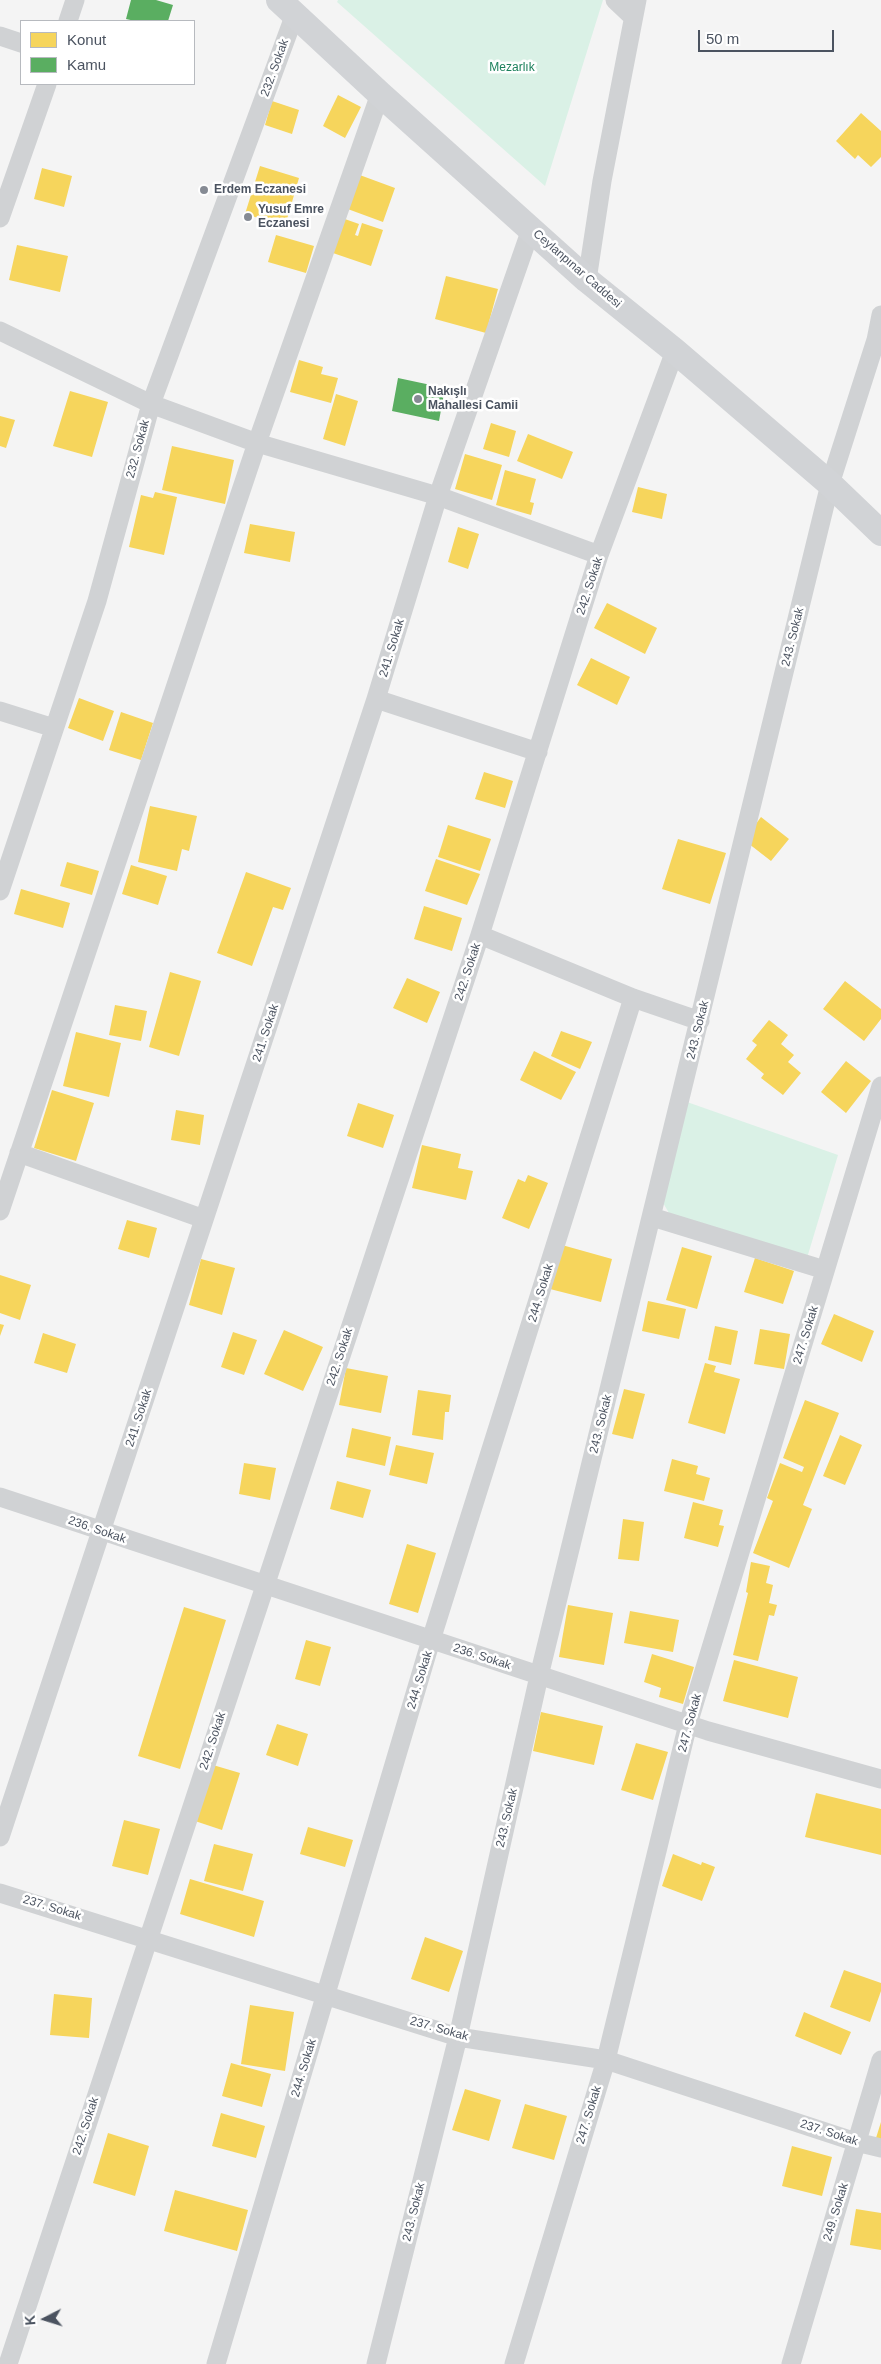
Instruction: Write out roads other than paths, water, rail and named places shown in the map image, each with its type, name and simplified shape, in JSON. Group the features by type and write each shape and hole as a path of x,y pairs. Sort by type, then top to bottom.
{"main road":[{"name":"Ceylanpınar Caddesi","path":"287,7 380,94 587,280 675,351 830,484 881,533"}],"street":[{"path":"68,20 75,0"},
{"path":"587,280 602,181 635,8 615,0"},
{"name":"232. Sokak","path":"0,891 97,601 151,404 287,7"},
{"path":"0,36 20,43"},
{"path":"0,218 47,85"},
{"path":"0,1211 257,443 380,94"},
{"name":"241. Sokak","path":"0,1838 376,699 438,496 531,229"},
{"name":"243. Sokak","path":"376,2364 458,2036 539,1676 830,484 876,340 881,315"},
{"path":"0,331 151,404 257,443 438,496 600,555"},
{"name":"242. Sokak","path":"8,2364 480,934 600,555 675,351"},
{"path":"376,699 538,752"},
{"path":"0,711 54,728"},
{"path":"480,934 633,998 700,1020"},
{"name":"244. Sokak","path":"216,2364 431,1640 633,998"},
{"name":"247. Sokak","path":"514,2364 606,2060 688,1724 881,1086"},
{"path":"19,1153 204,1219"},
{"path":"652,1217 825,1270"},
{"name":"236. Sokak","path":"0,1497 264,1586 688,1724 881,1779"},
{"name":"237. Sokak","path":"0,1893 148,1937 458,2036 606,2060 856,2142 881,2148"},
{"name":"249. Sokak","path":"790,2364 881,2060"}],"place":[{"name":"Erdem Eczanesi","path":"204,190"},
{"name":"Yusuf Emre Eczanesi","path":"248,217"},
{"name":"Nakışlı Mahallesi Camii","path":"418,399"}],"park label":[{"name":"Mezarlık","path":"512,68"}]}
